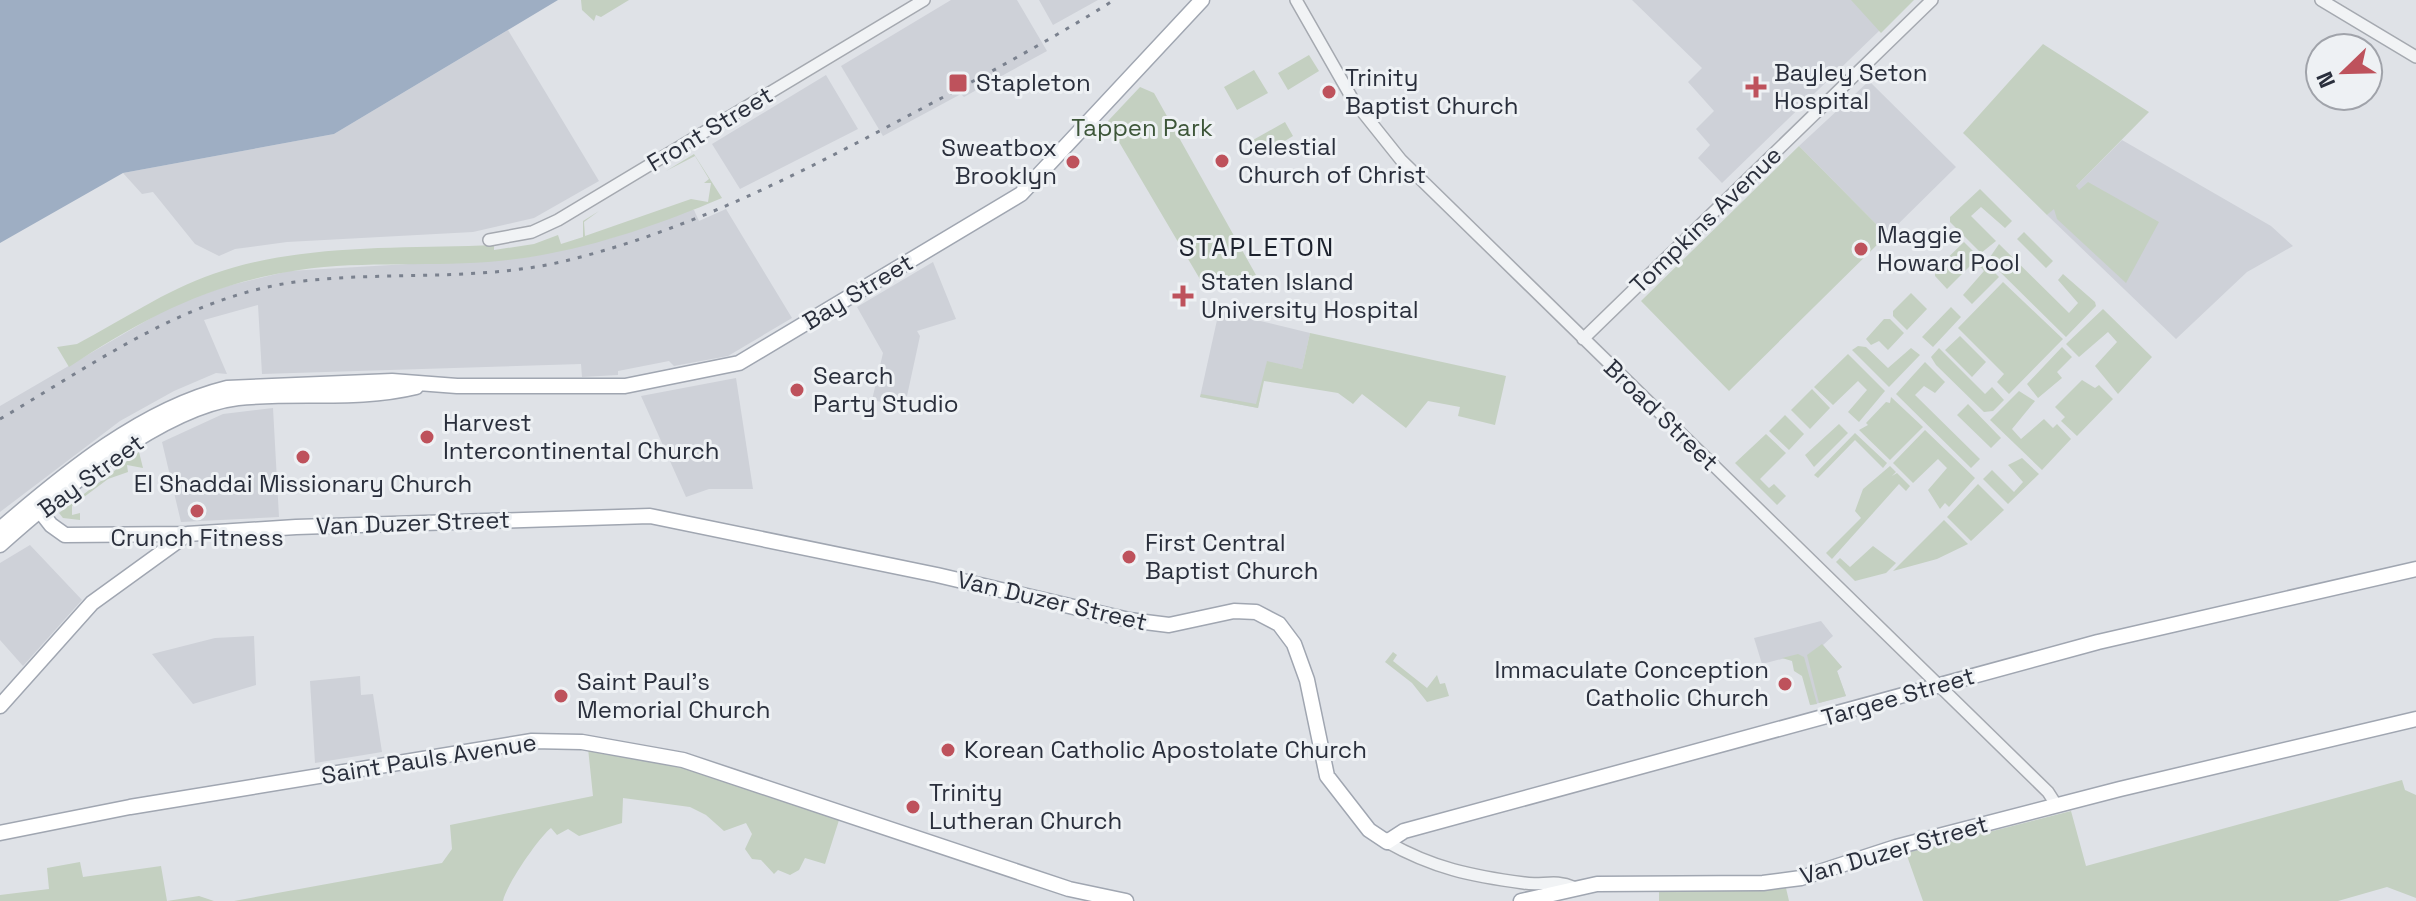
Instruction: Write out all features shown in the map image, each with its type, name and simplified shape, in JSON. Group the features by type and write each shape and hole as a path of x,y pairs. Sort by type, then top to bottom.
{"main road":[{"name":"Bay Street","path":"0,545 36,507 120,437 214,391 299,382 625,386 739,363 1021,194 1202,0"},
{"name":"Bay Street","path":"0,529 36,507"},
{"name":"Van Duzer Street","path":"36,507 65,535 187,534 311,526 650,516 957,579 1129,620 1173,625 1234,611 1256,612 1279,624 1294,644 1309,687 1327,776 1369,830 1387,842"},
{"path":"0,706 92,603 187,534"},
{"name":"Targee Street","path":"1387,842 1404,831 2151,629 2416,569"},
{"name":"Van Duzer Street","path":"1573,887 1646,881 1785,881 2057,806 2292,746 2416,719"},
{"name":"Saint Pauls Avenue","path":"0,833 130,807 551,740 683,760 1069,889 1126,901"},
{"path":"1521,901 1573,887"}],"street":[{"name":"Front Street","path":"489,240 532,232 558,220 924,0"},
{"name":"Broad Street","path":"1296,0 1374,131 1939,686 2057,806"},
{"name":"Tompkins Avenue","path":"1583,339 1932,0"},
{"path":"2321,0 2416,57"},
{"name":"Van Duzer Street","path":"1387,842 1440,868 1524,883 1550,882 1573,887"}],"shaded area":[{"path":"951,0 1017,0 1047,51 996,79 993,74 978,82 980,88 964,97 961,94 883,136 841,66"},
{"path":"1039,0 1098,0 1053,25"},
{"name":"Bayley Seton Hospital","path":"1632,0 1911,0 1722,183 1698,158 1710,145 1696,129 1714,111 1688,82 1702,68"},
{"path":"508,30 599,181 534,218 473,232 287,242 235,249 219,256 195,244 153,192 142,194 123,173 334,134"},
{"path":"826,75 858,129 740,189 712,144"},
{"path":"1869,81 1956,167 1887,235 1799,146"},
{"path":"2122,140 2271,226 2293,246 2247,272 2176,339 2047,215"},
{"path":"726,209 792,318 728,356 674,366 669,361 618,371 618,375 582,377 581,364 262,374 258,305 204,320 227,374 216,373 174,391 120,421 0,512 0,406 175,304 227,286 289,271 529,257 611,238 688,210 694,210 699,221"},
{"path":"933,262 956,319 917,331 920,336 907,396 900,395 897,405 872,400 883,353 857,307"},
{"path":"1219,311 1310,333 1302,369 1267,362 1258,408 1200,397"},
{"path":"736,378 753,489 709,489 686,497 641,396"},
{"path":"273,408 279,517 181,522 162,442 223,414"},
{"path":"30,545 82,600 23,666 0,640 0,563"},
{"path":"1821,621 1833,636 1823,645 1842,667 1837,671 1846,696 1811,705 1797,655 1762,664 1754,638"},
{"path":"254,636 256,685 193,704 152,654 215,638"},
{"path":"360,676 361,695 373,694 382,752 315,763 310,681"}],"green space":[{"path":"581,0 629,0 601,17 596,15 594,21 582,10"},
{"path":"1851,0 1914,0 1881,33"},
{"path":"2043,44 2149,112 2076,186 2079,190 2088,182 2159,222 2126,283 2057,219 2054,209 2047,215 1963,133"},
{"path":"1309,55 1319,71 1288,90 1278,73"},
{"path":"1254,70 1268,93 1237,110 1224,87"},
{"name":"Tappen Park","path":"1140,87 1154,93 1256,275 1248,284 1204,286 1109,125 1108,121"},
{"path":"1285,122 1293,136 1262,155 1253,140"},
{"path":"1799,146 1887,235 1729,391 1641,301"},
{"path":"694,154 722,198 608,239 518,259 337,266 256,278 200,296 147,320 69,367 57,347 77,344 178,288 247,264 352,249 494,245 494,250 534,244 558,235 561,244 583,237 583,221 599,211 584,222 585,236 691,199 708,202 711,183 704,183 709,179 695,156 666,171"},
{"path":"1980,189 2012,221 2005,228 1981,207 1971,216 1996,241 1981,253 1950,222 1950,217"},
{"path":"2024,232 2053,261 2046,268 2017,239"},
{"path":"1964,242 1999,277 1972,304 1963,295 1984,271 1975,261 1947,289 1935,276 1935,270"},
{"path":"1999,244 2069,313 2078,303 2058,280 2063,274 2096,306 2066,337 1988,260"},
{"path":"2003,282 2063,339 2009,394 1997,382 2004,374 1958,328"},
{"path":"1911,293 1927,309 1907,330 1893,316 1893,311"},
{"path":"1951,307 1961,317 1933,347 1922,337"},
{"path":"2103,309 2152,357 2118,394 2095,366 2117,342 2108,332 2079,357 2066,344"},
{"path":"1884,319 1890,319 1904,333 1888,350 1879,341 1871,345 1866,339"},
{"path":"1310,333 1506,376 1495,425 1458,416 1460,407 1428,401 1406,428 1362,394 1353,404 1338,393 1264,381 1258,408 1200,397 1201,394 1256,404 1267,361 1302,369"},
{"path":"1960,336 1986,362 1972,377 1945,350"},
{"path":"1858,346 1866,347 1888,368 1911,348 1920,355 1889,387 1852,350"},
{"path":"2062,347 2072,357 2057,372 2062,378 2038,398 2027,384"},
{"path":"1939,348 1985,394 1992,387 2004,400 1993,411 1984,412 1936,365 1931,357"},
{"path":"1848,354 1885,391 1859,422 1848,412 1867,390 1858,381 1833,405 1814,387"},
{"path":"1925,362 1945,382 1935,393 1924,386 1915,395 1980,459 1971,468 1896,394"},
{"path":"2082,380 2095,388 2099,385 2113,399 2077,436 2061,421 2065,417 2055,407"},
{"path":"1812,389 1830,408 1810,429 1791,410"},
{"path":"2019,391 2035,401 2012,429 2021,439 2044,419 2053,428 2057,424 2071,439 2042,470 1990,420"},
{"path":"1891,397 1923,427 1890,460 1859,430 1868,425 1866,423 1886,402 1890,403"},
{"path":"1968,404 2001,438 1991,448 1957,415"},
{"path":"1785,415 1804,434 1789,450 1769,431"},
{"path":"1839,424 1848,433 1814,467 1805,455"},
{"path":"1925,430 1975,478 1949,507 1945,503 1940,509 1928,490 1947,468 1938,459 1913,483 1893,463"},
{"path":"1855,433 1887,463 1883,468 1855,440 1818,478 1814,475"},
{"path":"1766,434 1786,453 1760,479 1769,488 1774,484 1786,496 1777,505 1735,463"},
{"path":"139,452 143,468 127,465 128,472 108,479 72,506 72,515 80,513 80,520 63,518 59,513"},
{"path":"2022,458 2039,474 2008,504 1983,479 1992,470 2014,492 2023,482 2008,465"},
{"path":"1890,466 1896,472 1892,476 1897,473 1910,486 1906,491 1899,484 1832,559 1826,553 1861,518 1855,511 1863,489"},
{"path":"1978,484 2004,510 1971,541 1947,517"},
{"path":"1944,520 1968,544 1937,559 1893,571"},
{"path":"1873,546 1896,563 1886,573 1855,581 1836,562 1840,558 1850,567"},
{"path":"1822,644 1842,667 1837,671 1846,696 1819,703 1807,655"},
{"path":"1393,652 1397,655 1393,661 1427,688 1437,675 1440,684 1445,683 1449,696 1427,702 1412,683 1385,662"},
{"path":"1798,654 1804,657 1817,704 1810,705 1802,676 1794,671 1792,661 1782,658"},
{"path":"588,748 672,761 840,817 825,864 805,858 799,870 790,875 778,870 774,874 761,860 752,859 745,849 752,834 746,823 724,831 706,815 690,807 623,798 622,823 579,836 568,829 557,835 551,828 524,862 503,901 234,901 442,863 452,849 450,825 593,796"},
{"path":"2402,780 2405,790 2416,795 2416,898 2387,887 2338,901 1923,901 1906,853 2071,811 2086,866"},
{"path":"80,862 83,877 161,866 167,901 0,901 0,895 49,889 47,868"},
{"path":"1786,888 1789,901 1659,901 1659,890"},
{"path":"199,896 214,901 167,901"}],"water":[{"path":"0,0 558,0 334,134 123,173 0,243"}],"railway":[{"path":"0,419 141,336 215,302 254,290 330,279 470,274 539,266 573,259 663,231 750,195 836,154 1018,57 1114,0"}],"place":[{"name":"Stapleton","path":"958,83"},
{"name":"Bayley Seton Hospital","path":"1756,87"},
{"name":"Trinity Baptist Church","path":"1329,92"},
{"name":"Celestial Church of Christ","path":"1222,161"},
{"name":"Sweatbox Brooklyn","path":"1073,162"},
{"name":"Maggie Howard Pool","path":"1861,249"},
{"name":"Staten Island University Hospital","path":"1183,296"},
{"name":"Search Party Studio","path":"797,390"},
{"name":"Harvest Intercontinental Church","path":"427,437"},
{"name":"El Shaddai Missionary Church","path":"303,457"},
{"name":"Crunch Fitness","path":"197,511"},
{"name":"First Central Baptist Church","path":"1129,557"},
{"name":"Immaculate Conception Catholic Church","path":"1785,684"},
{"name":"Saint Paul's Memorial Church","path":"561,696"},
{"name":"Korean Catholic Apostolate Church","path":"948,750"},
{"name":"Trinity Lutheran Church","path":"913,807"}],"district":[{"name":"STAPLETON","path":"1257,247"}]}
